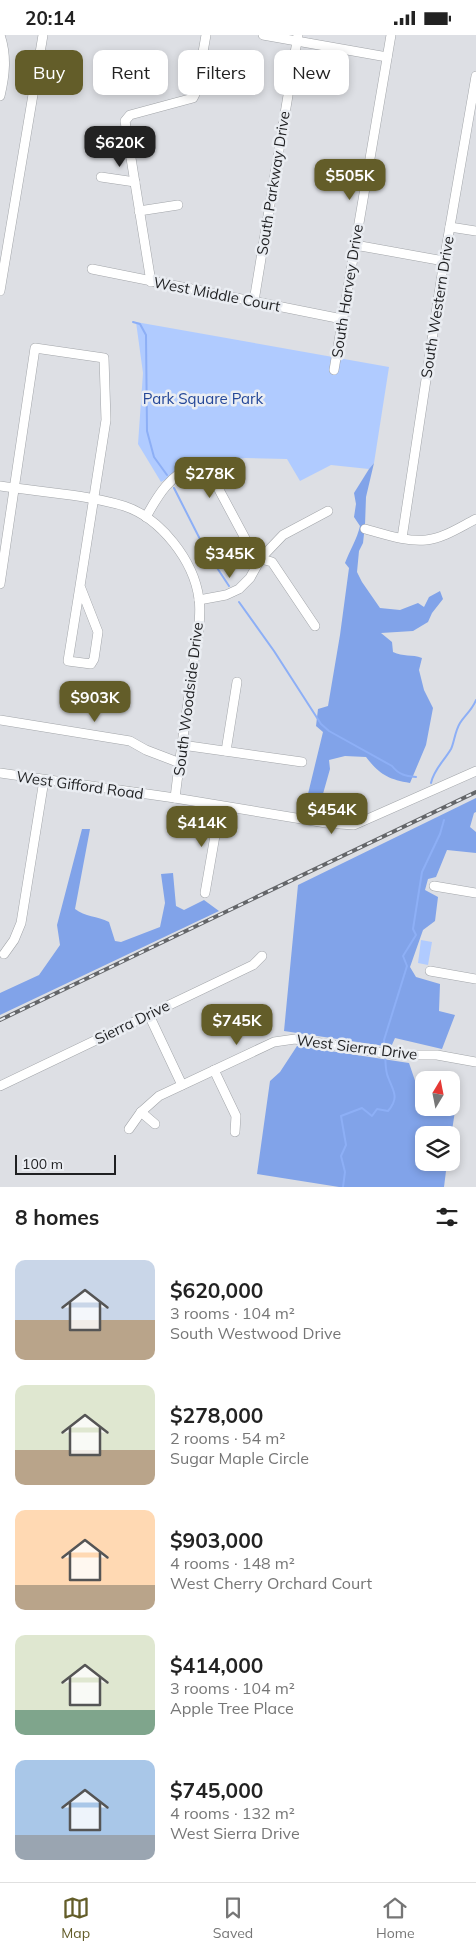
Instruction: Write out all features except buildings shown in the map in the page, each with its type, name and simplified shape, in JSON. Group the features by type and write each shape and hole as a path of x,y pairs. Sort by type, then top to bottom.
{"street":[{"path":"0,35 5,61 0,96"},
{"path":"0,291 43,35"},
{"path":"151,282 125,124 126,119 130,115 193,98 196,93 206,35"},
{"path":"263,35 297,38 387,57"},
{"name":"South Harvey Drive","path":"334,370 391,35"},
{"name":"South Parkway Drive","path":"254,301 297,38"},
{"name":"South Western Drive","path":"402,538 444,261 476,77"},
{"path":"101,177 134,182"},
{"path":"139,211 178,205"},
{"path":"450,227 476,231"},
{"path":"355,245 444,261"},
{"name":"West Middle Court","path":"92,269 342,319"},
{"path":"0,584 35,348 104,358 106,420 68,661 91,664 94,659 98,632 80,586"},
{"path":"146,517 163,488 175,477 194,465 208,469 255,557 272,562 314,626"},
{"path":"0,486 94,499 125,506 146,517 173,541 186,559 200,600 226,595 238,589 250,578 261,558 283,535 328,511"},
{"path":"365,529 419,541 435,538 476,519"},
{"name":"South Woodside Drive","path":"175,799 196,648 200,600"},
{"path":"226,751 237,682"},
{"path":"0,721 130,741 146,750 180,763"},
{"path":"182,745 302,763"},
{"name":"West Gifford Road","path":"0,773 326,823 354,825 476,771"},
{"path":"4,954 14,940 21,923 44,780"},
{"path":"205,893 220,807"},
{"path":"434,886 476,893"},
{"name":"Sierra Drive","path":"0,1086 253,965 262,956"},
{"path":"430,971 476,979"},
{"path":"149,1015 182,1085"},
{"name":"West Sierra Drive","path":"130,1129 141,1112 159,1096 281,1040 303,1039 389,1054 407,1056 437,1055 476,1062"},
{"path":"214,1070 236,1117 235,1132"},
{"path":"141,1112 155,1124"}],"green space":[{"name":"Park Square Park","path":"136,322 389,367 374,463 369,469 331,465 300,481 287,459 246,458 197,462 161,482 138,444 143,373"},
{"path":"421,940 432,942 428,965 418,963"}],"shaded area":[{"path":"374,463 366,497 363,543 359,551 357,572 380,608 400,610 418,603 424,607 429,597 440,591 443,599 432,613 428,622 413,631 381,633 392,642 393,652 422,658 419,670 424,690 433,708 426,745 410,783 385,775 366,757 345,756 329,760 330,769 319,808 311,808 307,798 323,732 316,726 318,709 328,706 349,568 345,563 360,526 354,517 356,504 354,493"},
{"path":"476,798 476,812 470,827 476,832 476,853 447,850 436,877 428,879 425,890 438,897 435,921 423,930 410,967 416,977 440,984 439,1011 455,1015 442,1049 395,1038 391,1047 284,1031 298,885"},
{"path":"82,829 90,829 75,909 83,914 109,922 115,941 121,942 160,927 165,903 161,874 173,873 176,906 184,910 204,900 219,911 0,1015 0,993 39,975 60,945 57,925"},
{"path":"297,1046 409,1063 415,1081 415,1116 454,1116 453,1126 415,1126 415,1171 446,1171 444,1187 339,1187 257,1174 270,1081 280,1072"}],"waterway":[{"path":"133,322 140,324 146,335 147,431 154,457 167,475"},
{"path":"174,488 206,551 229,586"},
{"path":"239,602 274,651 321,724 329,731 392,766 400,773 416,777"},
{"path":"431,783 437,769 451,749 460,723 473,707 476,700"},
{"path":"385,1051 384,1040 407,966 403,956 416,935 413,929 422,872 440,834 444,820"},
{"path":"343,1187 345,1172 341,1156 346,1145 341,1116 362,1108 372,1116 377,1109 388,1111 392,1106 395,1098 387,1074 385,1056"}],"railway":[{"path":"0,1020 476,792"}]}
